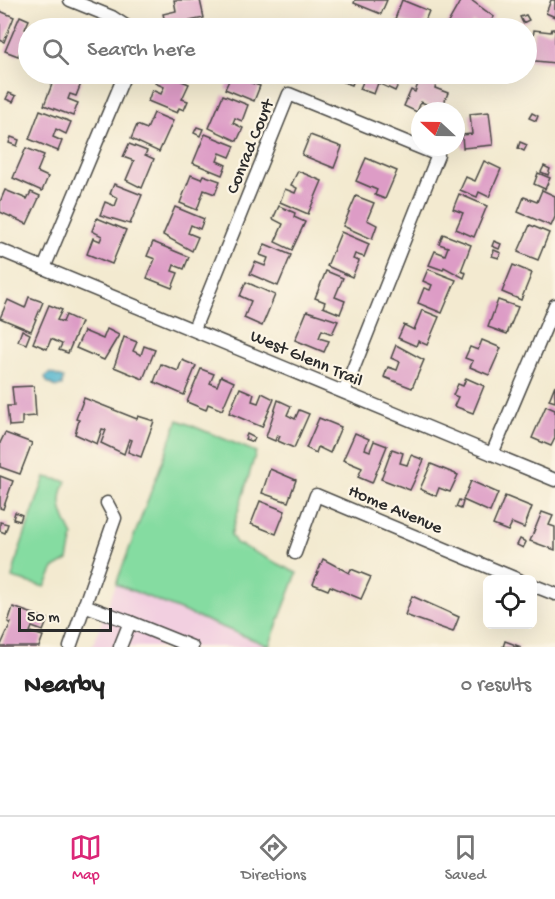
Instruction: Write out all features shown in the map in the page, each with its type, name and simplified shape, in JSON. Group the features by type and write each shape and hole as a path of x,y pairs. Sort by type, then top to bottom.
{"street":[{"path":"70,0 114,18"},
{"path":"44,268 121,84"},
{"name":"Conrad Court","path":"194,329 290,94 438,155 344,392"},
{"name":"West Glenn Trail","path":"0,250 555,480"},
{"path":"492,454 555,305"},
{"name":"Home Avenue","path":"295,553 316,495 509,575"},
{"path":"70,647 116,518 107,503"},
{"path":"537,587 555,594"},
{"path":"84,605 192,647"},
{"path":"120,647 130,622"}],"shaded area":[{"path":"116,584 272,647 92,647"}],"green space":[{"path":"178,420 256,452 231,535 236,543 297,573 269,646 116,584"},
{"path":"45,477 66,481 61,504 73,536 68,560 54,568 45,587 12,578"}],"water":[{"path":"50,373 63,378 62,386 56,387 47,382 45,377"}],"building":[{"path":"174,0 200,0 204,18 164,18 163,14 176,11"},
{"path":"355,0 387,0 381,14 354,3"},
{"path":"402,0 429,11 426,18 395,18"},
{"path":"461,0 471,0 494,17 493,18 451,18"},
{"path":"551,0 555,0 555,17 546,13"},
{"path":"0,11 14,17 4,42 0,40"},
{"path":"18,21 18,56 5,51"},
{"path":"555,29 555,63 537,61 537,30 551,32"},
{"path":"52,84 81,84 76,96 70,94 68,99 78,103 73,116 44,105"},
{"path":"157,84 189,84 182,99 188,101 184,110 179,108 177,113 148,101 152,90 161,94 164,87"},
{"path":"227,84 260,86 254,101 225,89"},
{"path":"362,84 378,84 374,94 360,89"},
{"path":"380,84 398,84 395,91"},
{"path":"418,84 437,84 435,88 448,93 444,102 411,102 411,109 404,106 411,90 415,92"},
{"path":"9,93 16,96 13,102 6,99"},
{"path":"223,95 248,105 242,121 235,118 233,123 243,128 237,141 209,128"},
{"path":"40,110 71,122 66,134 56,129 53,137 62,141 58,151 29,139"},
{"path":"489,112 493,145 465,148 465,135 472,134 470,114"},
{"path":"154,113 173,121 159,152 131,139 137,125 147,129"},
{"path":"532,113 538,116 536,121 529,118"},
{"path":"197,127 203,129 200,136 194,133"},
{"path":"205,134 235,146 230,157 220,153 217,161 226,165 222,175 193,163"},
{"path":"310,135 342,147 334,168 302,155"},
{"path":"11,137 19,140 17,146 9,143"},
{"path":"520,142 527,145 524,151 518,148"},
{"path":"129,144 147,151 145,155 154,159 142,188 126,180 134,161 123,157"},
{"path":"26,148 44,155 37,172 48,177 42,191 13,178"},
{"path":"366,158 397,171 385,199 375,195 377,190 356,181"},
{"path":"484,161 501,169 489,197 479,192 477,197 460,190 466,177 475,181"},
{"path":"544,166 550,169 548,175 541,172"},
{"path":"298,171 322,181 308,214 280,202 285,189 295,193 297,188 291,185"},
{"path":"538,173 550,178 545,189 534,184"},
{"path":"191,175 201,179 203,175 220,181 215,194 204,190 197,210 180,203"},
{"path":"114,184 142,195 130,224 100,215 105,202 115,206 118,198 110,194"},
{"path":"5,190 27,199 31,192 40,196 27,224 0,212 0,202"},
{"path":"542,190 555,196 555,217 551,226 518,212 524,197 537,202"},
{"path":"459,194 487,206 474,237 456,229 463,213 453,209"},
{"path":"356,196 374,203 367,220 377,225 372,239 343,226"},
{"path":"279,206 295,213 294,217 305,222 292,250 275,242 283,224 273,219"},
{"path":"175,207 204,219 200,229 191,225 188,233 198,237 192,251 163,235"},
{"path":"97,218 126,230 112,264 87,254 93,238 100,241 102,236 92,231"},
{"path":"530,225 549,233 538,260 518,252"},
{"path":"341,232 369,244 364,257 355,254 353,259 359,261 352,277 327,266"},
{"path":"443,234 471,245 461,271 466,273 464,278 444,267 443,270 429,265 435,251 445,255 448,247 439,244"},
{"path":"494,241 501,244 499,249 492,246"},
{"path":"153,242 189,257 184,269 174,265 172,271 178,273 172,288 147,278 155,259 147,256"},
{"path":"265,244 291,255 278,286 250,274 255,262 265,266 268,258 260,255"},
{"path":"494,250 501,253 499,258 492,256"},
{"path":"513,265 532,273 521,300 502,292"},
{"path":"428,269 456,280 442,313 418,303 424,288 430,290 432,285 423,281"},
{"path":"326,271 343,278 335,297 345,301 340,314 323,307 325,302 315,298"},
{"path":"246,282 275,295 262,326 244,318 251,301 240,296"},
{"path":"29,297 43,302 31,331 0,318 8,300 25,308"},
{"path":"498,300 518,307 507,334 488,327"},
{"path":"49,305 62,310 57,320 63,322 66,315 81,322 68,353 59,350 62,344 51,339 47,349 33,343"},
{"path":"422,310 439,317 427,345 418,341 416,346 398,338 404,325 414,330"},
{"path":"307,311 338,321 332,334 322,330 319,338 329,341 324,352 295,340"},
{"path":"107,329 119,335 104,360 76,348 84,331 103,339"},
{"path":"22,330 30,334 26,344 18,341"},
{"path":"124,337 137,342 133,351 141,355 144,346 155,350 143,379 114,367"},
{"path":"482,340 501,348 489,375 470,367 473,361 465,358 470,347 478,350"},
{"path":"396,345 424,360 412,388 384,377 388,367 397,370 400,362 391,358"},
{"path":"182,360 196,366 184,395 154,382 161,364 178,371"},
{"path":"201,369 214,374 210,383 217,386 221,376 234,382 222,410 208,404 206,410 187,402"},
{"path":"466,378 484,386 473,413 454,406 458,397 453,395 458,384 463,386"},
{"path":"555,385 555,402 549,400"},
{"path":"34,386 36,416 22,417 22,425 9,426 7,406 14,406 12,387"},
{"path":"240,388 254,394 252,401 258,403 262,393 274,399 262,427 229,413"},
{"path":"84,398 137,419 138,416 154,421 141,457 128,452 132,440 129,439 124,454 101,443 106,430 102,429 97,444 75,434 79,420 76,419"},
{"path":"278,400 291,406 287,415 295,419 299,410 309,414 294,448 278,441 280,436 277,435 275,441 266,437"},
{"path":"546,406 555,410 555,438 551,446 532,438"},
{"path":"319,418 341,427 330,453 318,447 316,453 306,448"},
{"path":"5,433 32,443 20,474 0,467 0,443"},
{"path":"355,433 369,439 365,449 370,451 374,441 387,446 372,483 358,477 362,468 343,460"},
{"path":"247,434 255,438 253,442 245,439"},
{"path":"392,449 403,453 400,463 407,465 411,455 424,460 410,490 381,479"},
{"path":"431,464 458,475 450,492 439,488 436,496 420,489"},
{"path":"270,469 296,480 288,502 262,493"},
{"path":"0,476 13,481 3,509 0,508"},
{"path":"471,481 498,493 490,512 463,500"},
{"path":"505,496 532,507 524,528 512,523 508,531 493,525"},
{"path":"459,500 463,502 461,509 456,507"},
{"path":"260,501 285,511 276,534 251,524"},
{"path":"15,512 22,515 20,521 13,519"},
{"path":"542,512 553,516 549,525 555,527 555,550 530,541"},
{"path":"0,522 8,524 5,533 0,531"},
{"path":"520,539 526,542 523,548 517,545"},
{"path":"323,559 349,573 351,569 371,577 361,599 330,586 328,590 313,584"},
{"path":"412,596 459,617 453,632 405,615"},
{"path":"13,607 48,619 43,631 32,627 30,632 43,636 39,647 0,647 11,623 8,622"},
{"path":"505,641 521,647 503,647"}]}
